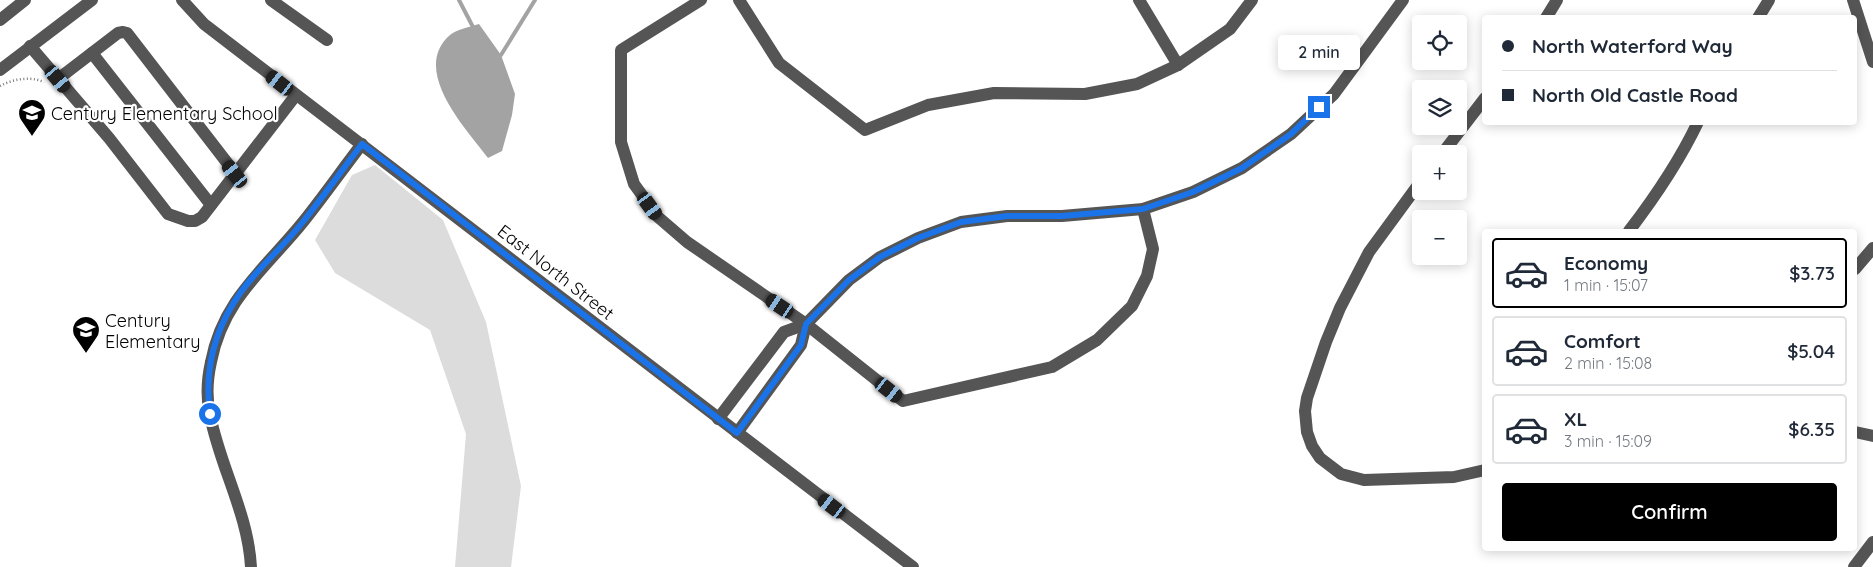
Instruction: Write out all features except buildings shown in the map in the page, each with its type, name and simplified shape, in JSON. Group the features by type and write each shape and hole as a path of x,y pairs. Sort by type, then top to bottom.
{"street":[{"path":"0,20 25,0"},
{"path":"0,70 92,0"},
{"name":"East North Street","path":"182,0 204,24 913,567"},
{"path":"271,0 327,40"},
{"path":"701,0 622,50 621,142 634,184 658,217 687,242 806,324 903,401 1052,366 1097,340 1132,306 1147,276 1152,249 1143,209"},
{"path":"739,0 779,64 864,130 928,105 994,93 1085,94 1137,84 1178,65 1230,29 1252,0"},
{"path":"1139,0 1178,65"},
{"path":"718,419 784,332 806,324 849,280 880,257 918,238 961,222 1007,216 1062,216 1143,209 1193,192 1242,168 1291,134 1334,94 1403,0"},
{"path":"1548,15 1557,0"},
{"path":"1760,15 1769,0"},
{"path":"1852,0 1873,62"},
{"path":"54,82 118,33 127,33 235,174"},
{"path":"30,46 54,82 108,138 168,214 179,219 195,221 202,217 296,95"},
{"path":"92,53 211,205"},
{"path":"1449,145 1482,102"},
{"path":"1631,229 1652,202 1684,151 1697,125"},
{"path":"252,567 250,545 243,517 220,457 210,414 208,377 214,344 226,316 242,291 302,223 362,144"},
{"path":"1412,193 1369,252 1340,308 1307,398 1305,423 1310,439 1320,458 1342,474 1364,480 1454,477 1482,471"},
{"path":"1857,267 1873,248"},
{"path":"737,433 801,345 806,324"},
{"path":"1857,432 1873,436"},
{"path":"1854,567 1873,542"}],"path":[{"path":"0,86 28,78 54,82"}],"shaded area":[{"path":"479,24 501,55 515,94 512,115 502,151 488,158 456,116 446,99 439,82 436,65 439,49 450,35"},
{"path":"375,165 443,220 486,322 521,486 511,567 455,567 466,434 430,330 335,273 315,240 352,175"}],"waterway":[{"path":"459,0 474,29"},
{"path":"501,55 535,0"}],"place":[{"name":"Century Elementary School","path":"32,137"},
{"name":"Century Elementary","path":"86,354"}],"route":[{"path":"210,414 207,396 208,377 214,344 226,316 242,291 302,223 362,144 737,433 801,345 806,324 849,280 880,257 918,238 961,222 1007,216 1062,216 1143,209 1193,192 1242,168 1291,134 1319,107"}]}
